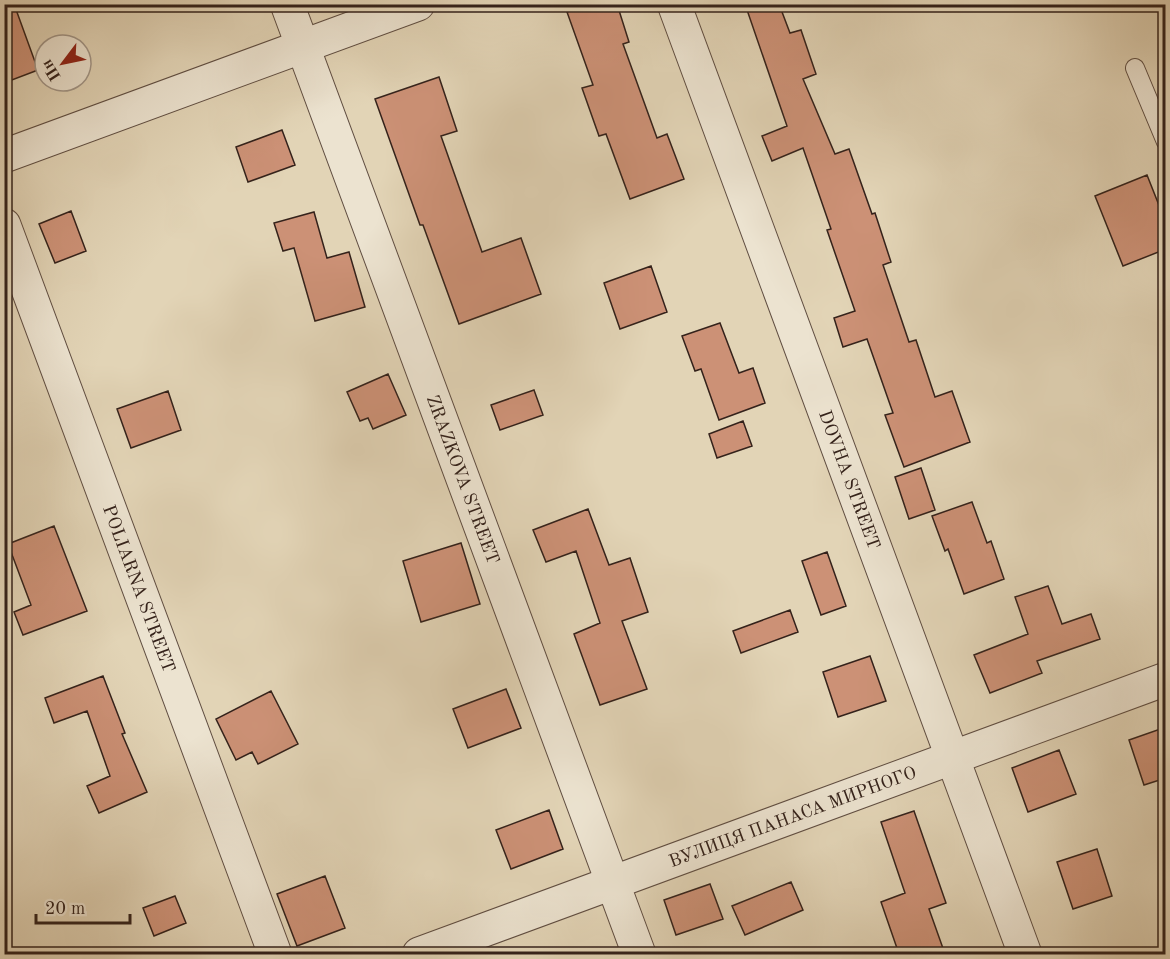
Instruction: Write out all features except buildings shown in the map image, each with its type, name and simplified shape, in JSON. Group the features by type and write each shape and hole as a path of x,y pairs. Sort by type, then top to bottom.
{"street":[{"name":"ZRAZKOVA STREET","path":"287,4 639,954"},
{"path":"4,156 418,4"},
{"name":"DOVHA STREET","path":"674,4 1025,954"},
{"name":"POLIARNA STREET","path":"4,225 275,954"},
{"name":"ВУЛИЦЯ ПАНАСА МИРНОГО","path":"419,954 1166,679"}],"lane":[{"path":"1135,68 1166,142"}]}
